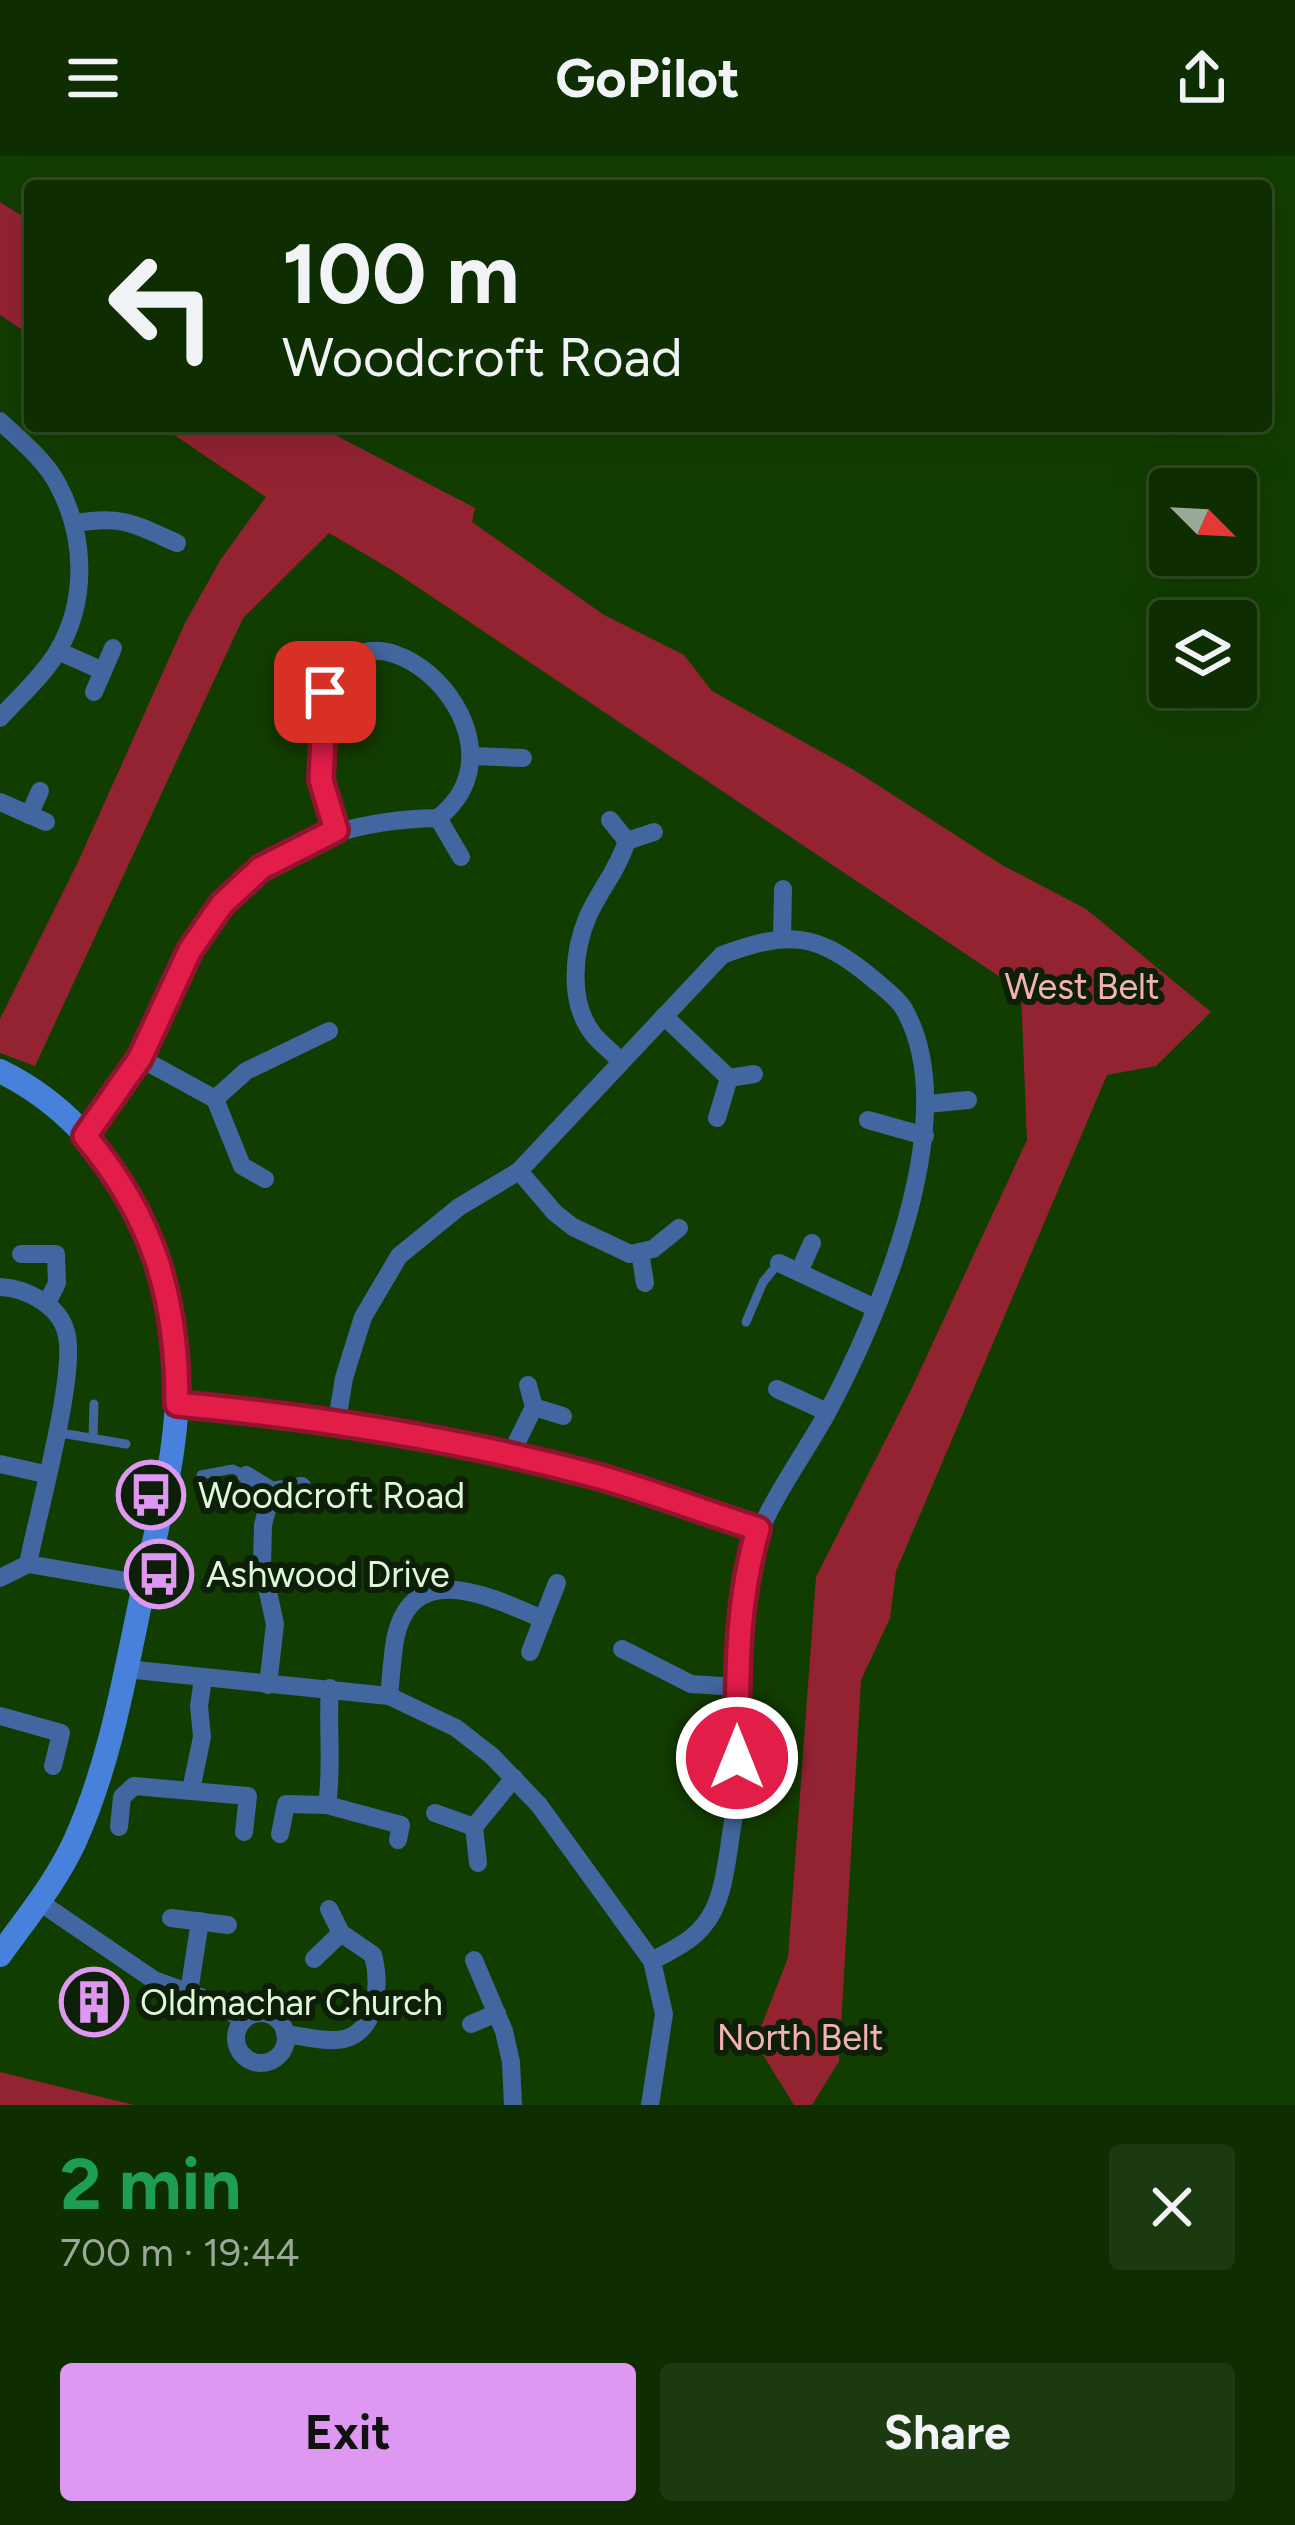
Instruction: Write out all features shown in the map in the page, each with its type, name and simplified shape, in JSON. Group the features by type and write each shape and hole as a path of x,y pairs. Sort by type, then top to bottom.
{"street":[{"path":"0,421 56,479 75,523 81,562 79,592 58,651 4,704"},
{"path":"75,523 111,517 150,528 177,543"},
{"path":"94,692 113,648"},
{"path":"85,1136 140,1058 190,950 222,904 261,868 336,830 395,819 438,818 465,790 472,756 452,697 436,680 383,650 352,654 339,663 325,692 321,780 336,830"},
{"path":"58,651 104,671"},
{"path":"472,756 523,758"},
{"path":"0,802 37,819 40,791"},
{"path":"438,818 461,857"},
{"path":"610,820 627,841"},
{"path":"627,841 654,832"},
{"path":"620,1060 593,1034 583,1016 577,993 577,947 627,841"},
{"path":"782,938 783,889"},
{"path":"337,1421 344,1378 363,1317 398,1256 459,1207 519,1171 722,955 767,938 804,938 838,953 896,999 918,1044 927,1104 926,1136 906,1219 874,1307 827,1412 758,1529 746,1572 737,1627 737,1793 714,1912 689,1940 652,1961"},
{"path":"664,1016 729,1078"},
{"path":"215,1099 246,1071 329,1031"},
{"path":"140,1058 215,1099 242,1166 265,1179"},
{"path":"0,1071 21,1082 85,1136 119,1177 148,1230 170,1303 177,1354 177,1404 165,1490 105,1763 73,1844 41,1903 0,1955"},
{"path":"729,1078 754,1074"},
{"path":"717,1118 729,1078"},
{"path":"927,1104 968,1100"},
{"path":"868,1120 926,1136"},
{"path":"519,1171 573,1227 630,1254 653,1249 679,1228"},
{"path":"799,1272 812,1243"},
{"path":"640,1252 645,1282"},
{"path":"21,1254 56,1254 57,1283 47,1304"},
{"path":"778,1263 874,1307"},
{"path":"0,1287 13,1287 47,1304 68,1334 66,1380 28,1564"},
{"path":"510,1456 534,1407 528,1385"},
{"path":"777,1389 827,1412"},
{"path":"177,1404 337,1421 510,1456 596,1476 758,1529"},
{"path":"534,1407 563,1416"},
{"path":"0,1464 45,1474"},
{"path":"246,1474 272,1491 302,1486"},
{"path":"268,1685 275,1624 262,1565 263,1525 272,1491"},
{"path":"0,1578 28,1564 144,1584"},
{"path":"530,1652 557,1583"},
{"path":"389,1696 396,1634 411,1605 428,1594 454,1587 474,1591 543,1619"},
{"path":"622,1649 648,1676 737,1687"},
{"path":"126,1669 389,1696 456,1728 514,1778 652,1961 664,2014 650,2105"},
{"path":"191,1790 202,1737 202,1679"},
{"path":"327,1805 332,1771 330,1688"},
{"path":"0,1716 61,1733 53,1766"},
{"path":"478,1862 474,1827 514,1778"},
{"path":"119,1827 122,1797 134,1786 248,1796 244,1832"},
{"path":"280,1834 286,1804 327,1805 401,1825 398,1840"},
{"path":"435,1813 474,1827"},
{"path":"41,1903 154,1980 219,2004 242,2020"},
{"path":"285,2035 342,2040 358,2032 375,2005 379,1978 373,1954 341,1933 329,1909"},
{"path":"171,1918 228,1925"},
{"path":"189,1992 200,1921"},
{"path":"314,1960 341,1933"},
{"path":"474,1960 511,2062 513,2105"},
{"path":"471,2024 497,2013"},
{"path":"268,2014 282,2026 281,2052 267,2062 250,2060 236,2042 242,2020 268,2014"}],"lane":[{"path":"746,1322 763,1282 778,1263"},
{"path":"93,1438 94,1404"},
{"path":"55,1432 126,1444"},
{"path":"201,1475 233,1469 246,1474"}],"green space":[{"path":"0,202 24,217 24,331 0,315"},
{"path":"170,432 329,432 475,508 472,522 604,615 684,655 712,691 854,770 1002,865 1086,909 1211,1012 1156,1066 1107,1075 896,1571 890,1618 861,1680 839,2061 812,2105 794,2105 755,2042 788,1958 816,1577 911,1390 1027,1140 1021,991 392,570 329,533 243,618 35,1066 0,1053 0,1019 78,862 185,623 221,559 266,497"},
{"path":"0,2072 134,2105 0,2105"}],"place":[{"name":"Woodcroft Road","path":"151,1495"},
{"name":"Ashwood Drive","path":"159,1574"},
{"name":"Oldmachar Church","path":"94,2002"}],"route":[{"path":"325,692 321,780 336,830 261,868 222,904 190,950 140,1058 85,1136 119,1177 148,1230 170,1303 177,1404 337,1421 510,1456 596,1476 758,1529 737,1627 737,1758"}],"park label":[{"name":"West Belt","path":"1082,986"},
{"name":"North Belt","path":"800,2037"}]}
